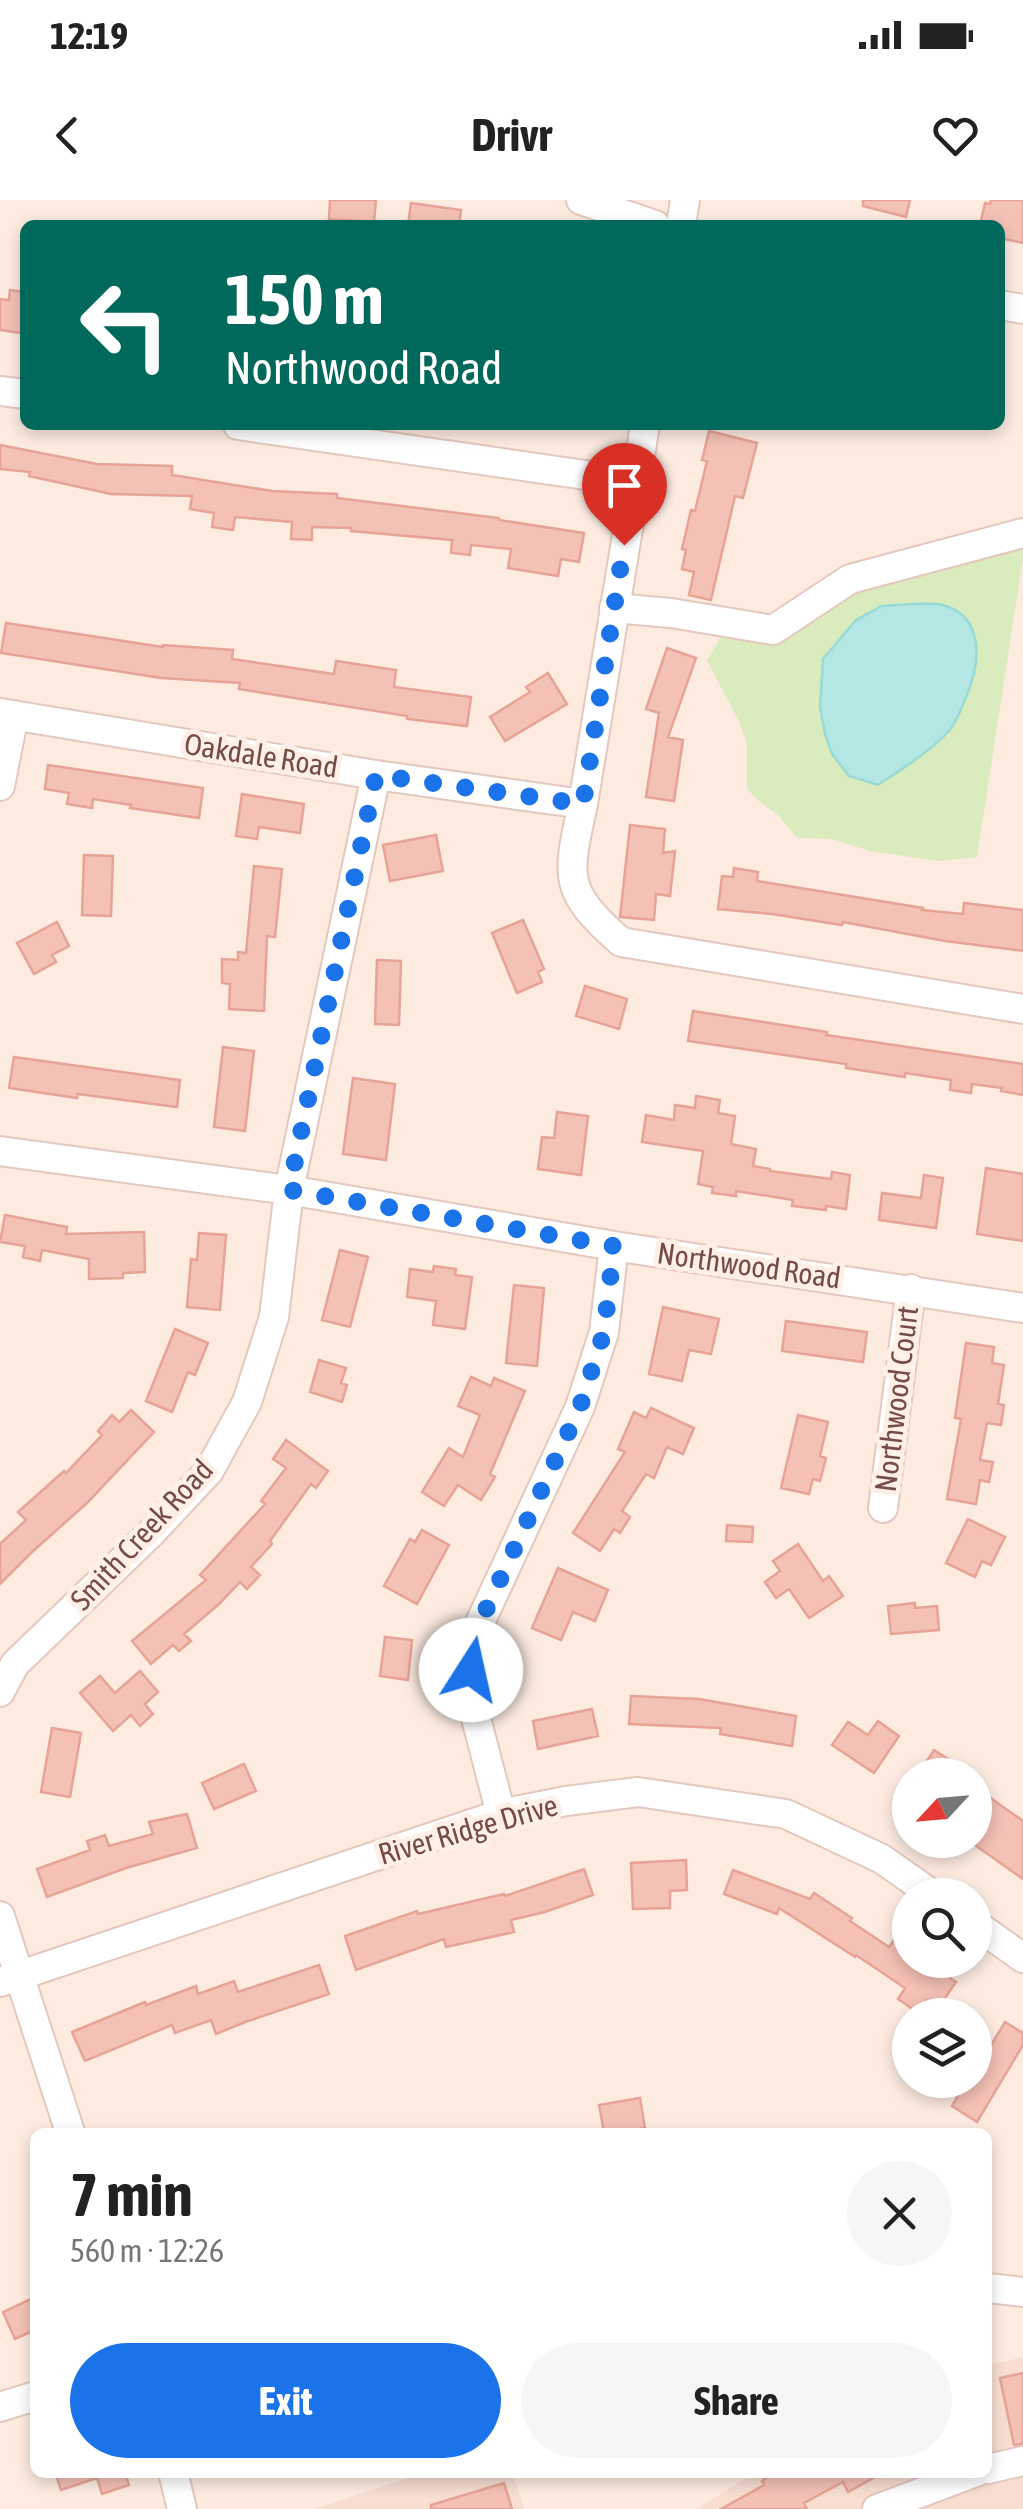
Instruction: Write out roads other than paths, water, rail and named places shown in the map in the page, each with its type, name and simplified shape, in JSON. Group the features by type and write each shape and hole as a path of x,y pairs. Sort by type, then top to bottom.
{"street":[{"path":"581,200 640,220"},
{"path":"273,430 634,482"},
{"path":"644,430 571,860 576,892 598,922 621,942 1023,1009"},
{"path":"614,608 672,612 773,630 850,579 1023,533"},
{"path":"0,786 7,714"},
{"name":"Oakdale Road","path":"7,714 376,775 583,804"},
{"name":"Smith Creek Road","path":"0,1692 16,1664 209,1471 247,1402 274,1317 289,1190 376,775"},
{"name":"Northwood Road","path":"0,1151 289,1190 614,1246 1023,1308"},
{"path":"501,1814 471,1699 472,1640 580,1407 604,1332 614,1246"},
{"name":"Northwood Court","path":"883,1508 911,1289"},
{"name":"River Ridge Drive","path":"10,1980 501,1814 638,1792 786,1814 882,1859 909,1878"},
{"path":"0,1916 10,1980 68,2128"},
{"path":"992,1936 1023,1958"},
{"path":"992,2288 1023,2292"},
{"path":"0,2407 30,2398"},
{"path":"992,2468 1023,2462"},
{"path":"174,2478 182,2509"},
{"path":"876,2509 960,2478"}],"water":[{"path":"931,603 957,611 967,620 976,644 971,684 956,721 923,754 878,785 849,776 832,754 825,734 820,707 823,659 856,620 882,606"}]}
